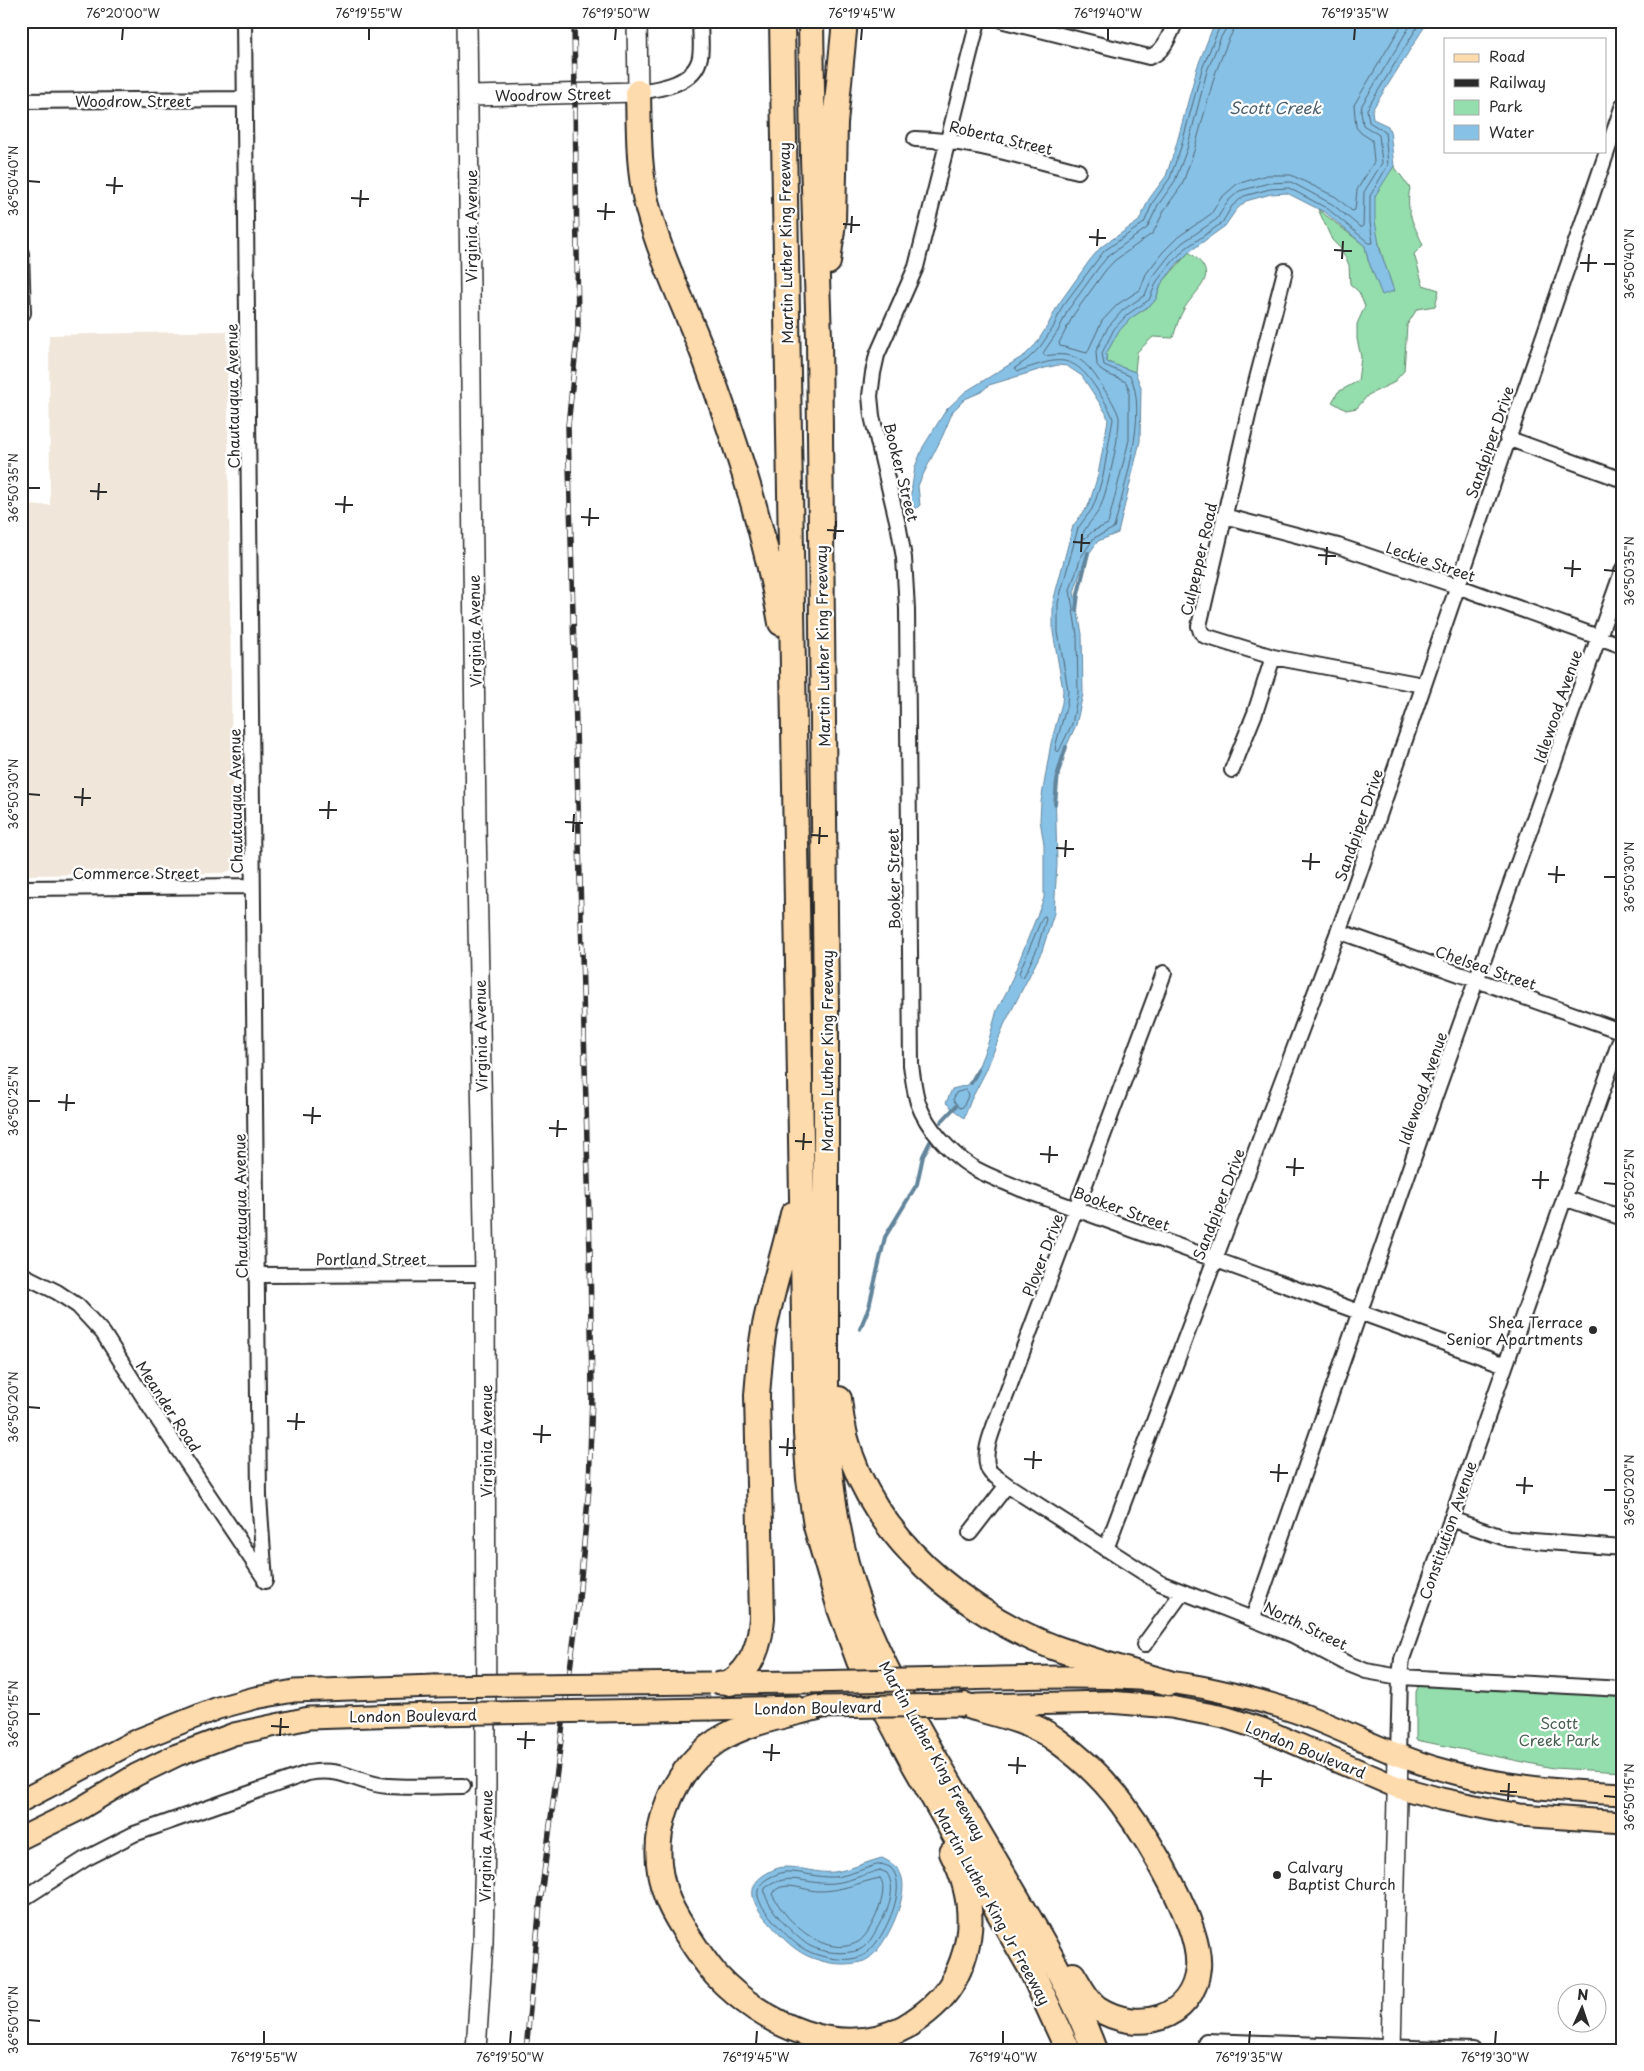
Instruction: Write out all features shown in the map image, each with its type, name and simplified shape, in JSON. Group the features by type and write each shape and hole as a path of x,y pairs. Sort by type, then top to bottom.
{"highway":[{"name":"Martin Luther King Freeway","path":"782,21 806,1433 809,1479 816,1526 840,1609 859,1661 914,1764"},
{"path":"811,21 813,158"},
{"path":"813,158 828,21"},
{"path":"820,338 833,222 835,123 846,21"},
{"path":"638,92 642,177 648,208 660,247 706,361 754,504 776,594 794,702"},
{"name":"Martin Luther King Freeway","path":"813,158 820,338 827,1263 826,1410 828,1458 835,1505 852,1582 862,1613 897,1690 1019,1900"},
{"path":"720,1683 740,1676 749,1666 760,1636 762,1618 757,1395 760,1358 768,1312 785,1250 794,1206 801,1140"},
{"path":"827,1263 837,1339 839,1402 846,1440 858,1472 883,1518 905,1547 926,1568 959,1595 989,1615 1020,1632 1087,1658 1169,1683"},
{"path":"964,1705 1031,1725 1054,1739 1100,1779 1122,1804 1167,1878 1190,1928 1197,1949 1198,1968 1194,1983 1179,2006 1156,2020 1141,2022 1124,2020 1109,2014 1096,2007 1086,1996 1061,1956 1019,1900"},
{"path":"818,1707 746,1727 709,1747 689,1767 670,1797 663,1816 659,1842 660,1876 666,1895 674,1914 701,1955 717,1975 741,1997 802,2033 841,2041 860,2040 898,2030 932,2008 945,1994 964,1958 969,1938 968,1897 958,1864 948,1846 914,1764"},
{"name":"Martin Luther King Jr Freeway","path":"914,1764 1030,1967 1068,2050"},
{"name":"Martin Luther King Jr Freeway","path":"1019,1900 1055,1965 1094,2050"}],"main road":[{"name":"London Boulevard","path":"21,1801 134,1741 218,1708 256,1698 308,1690 434,1686 1075,1678 1169,1683 1214,1689 1296,1712 1398,1756 1437,1769 1517,1786 1558,1791 1623,1794"},
{"name":"London Boulevard","path":"21,1838 78,1810 136,1775 177,1755 234,1734 309,1718 1109,1702 1171,1706 1224,1717 1262,1729 1397,1787 1483,1809 1519,1815 1623,1822"}],"street":[{"name":"Chautauqua Avenue","path":"244,21 256,1275 259,1497 265,1580"},
{"name":"Virginia Avenue","path":"467,21 476,826 485,1274 486,1785 484,1943 476,2050"},
{"path":"637,21 638,92 663,88 682,80 693,70 700,58 700,21"},
{"name":"Booker Street","path":"978,21 916,267 877,355 870,396 875,431 889,480 899,529 906,600 911,1065 919,1104 931,1126 946,1146 961,1159 974,1168 1021,1189 1505,1364"},
{"path":"1004,21 1145,56 1156,55 1161,50 1176,21"},
{"name":"Woodrow Street","path":"468,96 638,92"},
{"name":"Woodrow Street","path":"21,100 244,99"},
{"name":"Sandpiper Drive","path":"1106,1549 1338,932 1623,105"},
{"name":"Roberta Street","path":"915,139 949,140 1078,171"},
{"path":"21,253 23,313"},
{"name":"Culpepper Road","path":"1284,271 1224,516 1199,626 1201,632 1206,636 1273,657 1423,685"},
{"path":"1507,438 1623,480"},
{"name":"Leckie Street","path":"1224,516 1338,546 1457,586 1623,646"},
{"name":"Idlewood Avenue","path":"1253,1618 1623,569"},
{"path":"1232,770 1255,713 1273,657"},
{"name":"Commerce Street","path":"21,888 252,886"},
{"name":"Chelsea Street","path":"1338,932 1623,1032"},
{"name":"Plover Drive","path":"1007,1485 989,1470 986,1461 986,1451 1164,973"},
{"name":"Constitution Avenue","path":"1391,2048 1402,1659 1623,1032"},
{"path":"1564,1198 1623,1218"},
{"name":"Meander Road","path":"21,1274 57,1292 78,1306 98,1327 265,1580"},
{"name":"Portland Street","path":"256,1275 485,1274"},
{"path":"970,1533 1007,1485"},
{"name":"North Street","path":"1007,1485 1160,1583 1182,1593 1253,1618 1302,1639 1352,1666 1378,1674 1400,1677 1623,1689"},
{"path":"1451,1519 1508,1539 1623,1548"},
{"path":"1144,1645 1182,1593"},
{"path":"21,1900 85,1859 134,1834 308,1774 335,1771 370,1783 388,1786 463,1786"},
{"path":"1206,2041 1473,2050"}],"shaded area":[{"path":"227,331 233,869 224,873 21,875 21,506 50,505 49,335"}],"green space":[{"path":"1394,166 1410,188 1410,211 1423,245 1414,254 1423,285 1439,290 1435,306 1417,309 1407,325 1404,371 1393,383 1368,395 1357,408 1346,410 1332,402 1338,392 1358,381 1361,357 1357,339 1357,324 1365,306 1359,292 1350,284 1349,265 1341,249 1332,240 1318,209 1365,246 1368,260 1382,294 1394,291 1379,243 1373,205 1378,188"},
{"path":"1189,252 1199,260 1206,275 1204,281 1182,312 1173,338 1153,337 1137,352 1135,372 1107,362 1106,354 1118,332 1131,318 1152,304 1156,299 1161,284"},
{"name":"Scott Creek Park","path":"1419,1684 1623,1697 1623,1772 1553,1768 1416,1740 1416,1692"}],"water":[{"name":"Scott Creek","path":"1218,21 1428,21 1372,110 1373,119 1388,126 1390,131 1394,166 1375,196 1375,221 1380,250 1394,291 1382,295 1368,260 1365,246 1326,213 1287,193 1271,194 1246,201 1236,210 1225,226 1189,252 1161,284 1156,299 1152,304 1131,318 1118,332 1106,354 1107,362 1135,372 1141,387 1140,441 1118,533 1098,541 1085,559 1074,592 1082,634 1083,694 1076,725 1061,758 1055,784 1057,864 1054,913 1042,951 1004,1025 986,1071 964,1118 946,1103 952,1089 968,1085 974,1078 988,1043 997,1010 1008,989 1044,898 1044,845 1040,820 1041,802 1051,743 1062,703 1063,690 1053,632 1053,602 1073,526 1088,506 1098,475 1108,420 1106,413 1082,376 1067,366 1058,365 1045,368 989,385 981,392 965,399 953,411 918,486 920,505 916,509 908,501 915,467 923,447 946,410 965,392 1025,355 1036,344 1058,305 1101,247 1139,221 1149,199 1166,176 1197,68 1211,32"},
{"path":"882,1858 895,1866 901,1874 903,1887 901,1899 893,1924 886,1937 872,1956 864,1961 838,1964 805,1955 778,1933 761,1914 753,1896 754,1885 758,1880 777,1868 791,1867 834,1872"}],"waterway":[{"path":"1076,610 1088,553"},
{"path":"1055,804 1058,773 1066,747"},
{"path":"971,1083 978,1070"},
{"path":"941,1122 956,1106"},
{"path":"860,1329 869,1307 885,1237 917,1184 923,1156 930,1142"}],"railway":[{"path":"526,2050 540,1904 579,1599 589,1488 592,1394 568,426 578,329 574,21"}],"place":[{"name":"Shea Terrace Senior Apartments","path":"1593,1330"},
{"name":"Calvary Baptist Church","path":"1277,1875"}]}
